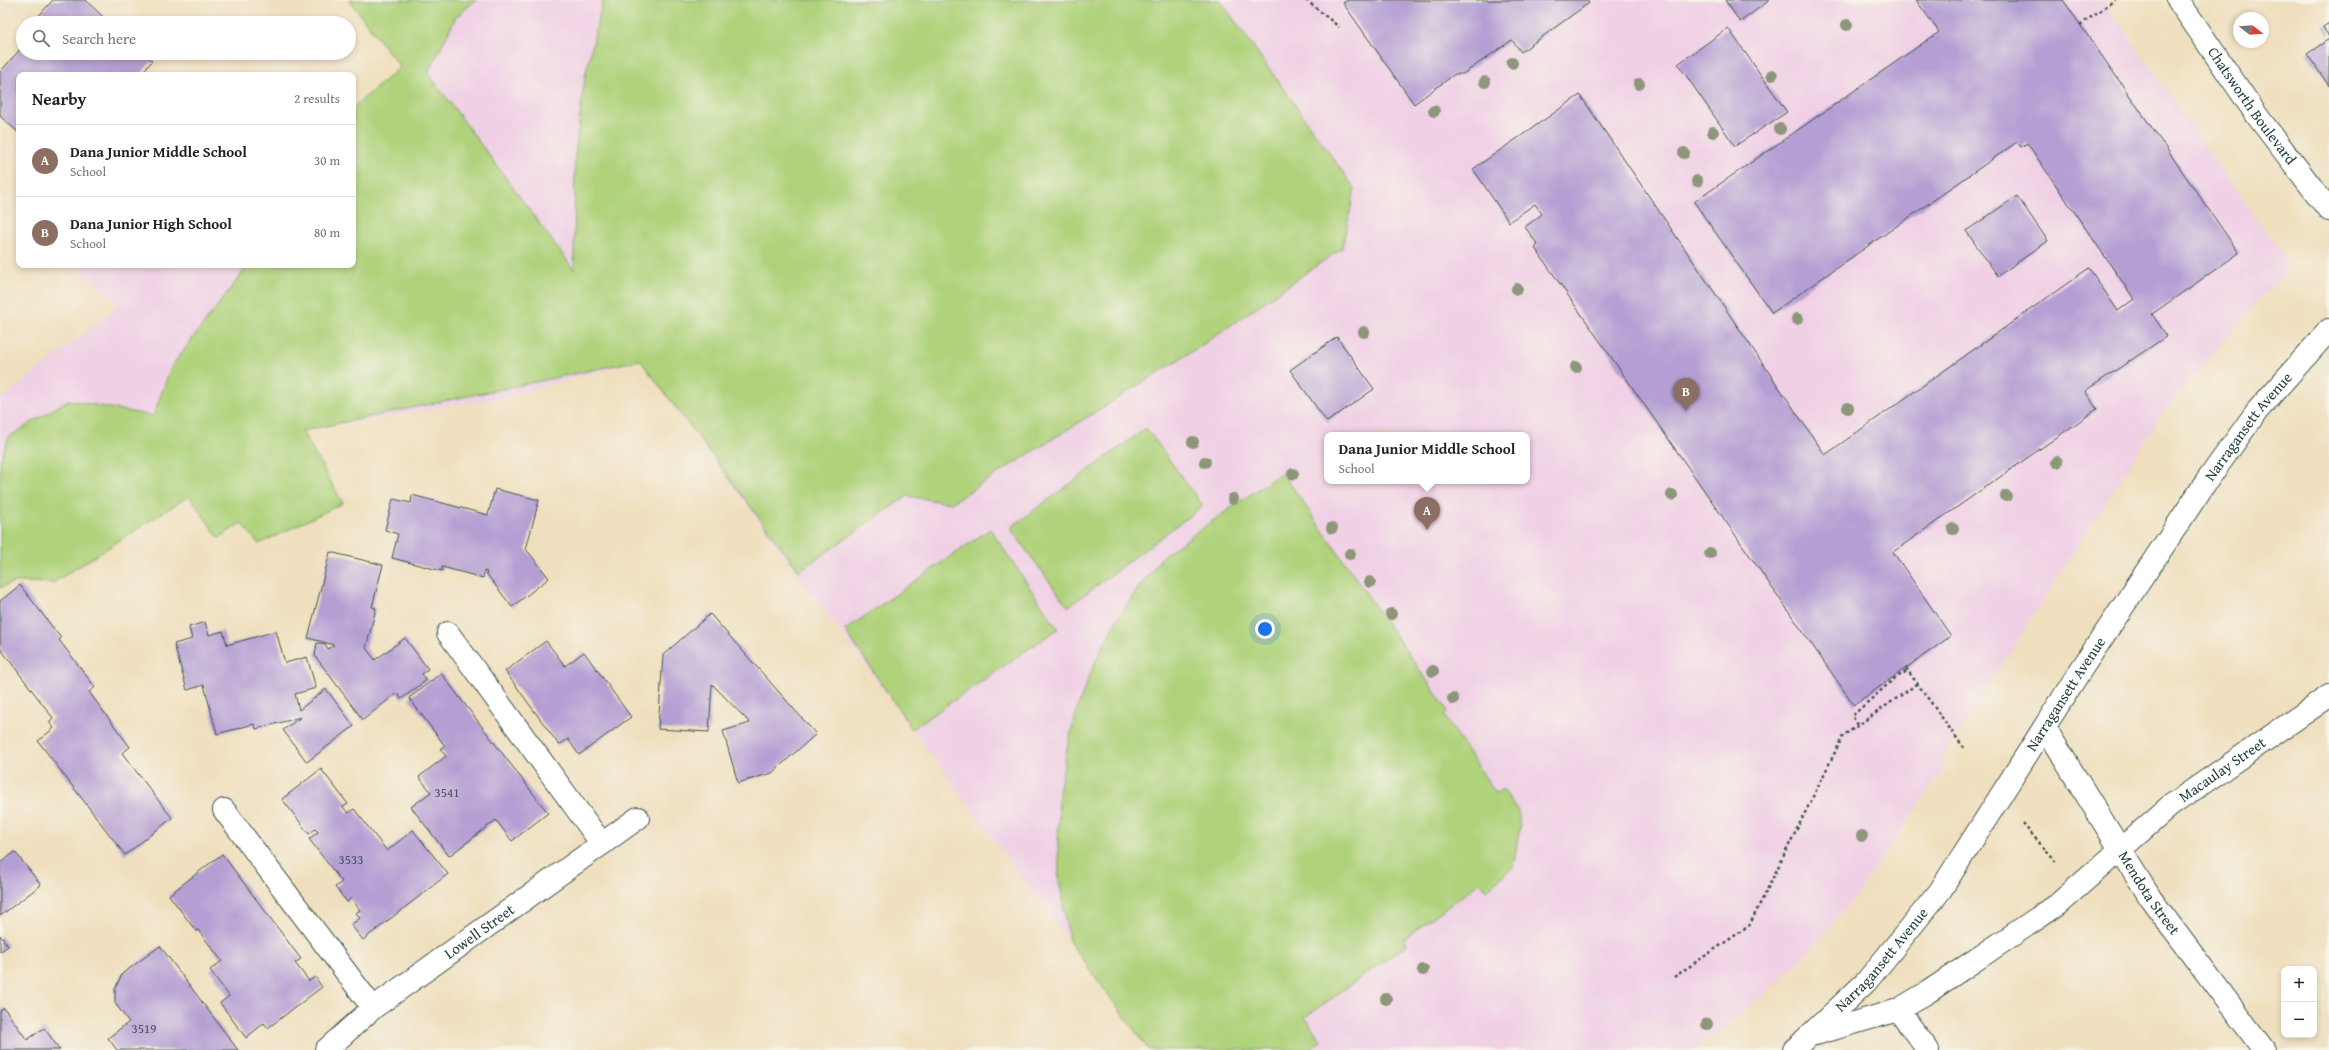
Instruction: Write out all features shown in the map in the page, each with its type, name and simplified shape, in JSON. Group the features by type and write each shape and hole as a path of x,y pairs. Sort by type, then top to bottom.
{"street":[{"name":"Chatsworth Boulevard","path":"2178,0 2258,117 2329,210"},
{"name":"Narragansett Avenue","path":"1794,1050 1811,1036 1866,982 1940,891 2080,671 2239,434 2329,330"},
{"path":"448,633 602,844"},
{"name":"Macaulay Street","path":"1811,1036 1898,1010 1928,992 2057,905 2170,806 2329,696"},
{"name":"Mendota Street","path":"2045,728 2151,899 2264,1050"},
{"path":"224,810 373,1008"},
{"name":"Lowell Street","path":"326,1050 373,1008 638,818"},
{"path":"1898,1010 1928,1050"}],"path":[{"path":"1306,0 1339,27"},
{"path":"2080,25 2115,0"},
{"path":"1858,725 1852,716 1895,678 1907,670 1964,748"},
{"path":"1674,977 1749,926 1843,736 1917,684"},
{"path":"2022,823 2060,866"}],"shaded area":[{"path":"349,0 2106,0 2113,15 2283,256 2287,268 2284,275 2250,309 2160,417 1962,727 1940,763 1945,767 1858,894 1814,946 1765,993 1736,1019 1692,1050 1149,1050 640,360 508,396 302,431 343,503 259,544 241,523 219,538 189,496 53,583 15,582 0,588 0,400 120,305 78,268 356,268 356,105 400,67"}],"green space":[{"path":"349,0 476,0 456,17 428,73 574,270 575,155 585,76 603,0 1220,0 1355,189 1342,248 1205,343 951,503 907,496 799,571 640,360 302,431 343,503 259,544 241,523 219,538 189,496 53,583 15,582 0,588 0,461 9,437 68,400 153,416 171,367 246,268 356,268 356,105 400,67"},
{"path":"1146,428 1203,506 1068,607 1010,528"},
{"path":"1282,472 1448,711 1444,716 1496,793 1503,789 1518,811 1520,825 1513,867 1486,890 1480,883 1403,939 1407,945 1305,1017 1321,1041 1308,1050 1149,1050 1069,941 1059,880 1058,844 1059,793 1067,749 1078,706 1093,667 1112,628 1136,591 1163,556"},
{"path":"990,529 1058,629 912,729 845,630"}],"building":[{"path":"53,0 85,0 102,16 38,16"},
{"path":"1348,0 1587,0 1589,3 1521,52 1512,40 1463,74 1455,74 1414,104 1343,3"},
{"path":"1725,0 1770,0 1740,22"},
{"path":"1916,0 2063,0 2239,253 2152,314 2167,336 2085,391 2097,409 1893,552 1951,636 1854,705 1535,248 1538,245 1525,227 1542,214 1535,204 1509,222 1473,169 1580,95 1825,455 2089,268 2118,311 2134,299 2027,143 2021,147 2017,142 1772,313 1694,202 1939,32"},
{"path":"2329,23 2329,37 2323,27"},
{"path":"1728,28 1787,112 1735,146 1678,64"},
{"path":"2329,39 2329,86 2307,54"},
{"path":"16,54 16,60 152,61 143,72 16,72 16,130 0,116 0,72"},
{"path":"2017,196 2048,241 1998,276 1966,231"},
{"path":"1337,337 1374,389 1327,422 1290,370"},
{"path":"495,489 539,500 526,549 549,578 512,607 486,573 487,572 484,571 483,578 442,567 442,571 392,558 398,534 385,530 393,499 411,503 412,495 488,515"},
{"path":"330,552 383,565 372,607 376,608 366,648 375,660 405,638 428,669 422,674 427,680 401,699 397,693 363,720 315,656 317,643 325,644 328,649 334,645 308,638"},
{"path":"20,585 61,638 59,640 95,687 89,692 130,747 122,753 172,818 125,855 38,741 54,728 49,722 53,718 0,648 0,601"},
{"path":"710,614 816,734 772,773 738,783 723,731 750,723 712,684 709,732 658,729 663,655"},
{"path":"205,622 209,635 223,631 227,645 276,631 285,663 307,657 316,688 295,694 299,710 326,689 354,726 307,762 283,730 301,717 256,729 254,724 217,734 204,685 187,690 174,644 192,639 189,627"},
{"path":"546,641 565,666 584,652 631,717 579,755 568,739 559,745 505,671"},
{"path":"441,673 548,813 512,841 496,820 449,856 411,807 431,792 419,777 446,756 440,749 445,746 409,698"},
{"path":"321,769 348,804 343,807 348,813 354,809 387,851 413,830 448,874 363,940 351,925 360,918 356,913 360,910 351,898 347,902 335,887 342,882 309,839 318,832 315,829 309,834 282,799"},
{"path":"15,852 41,885 0,916 0,863"},
{"path":"222,854 301,959 295,963 309,981 315,977 322,987 268,1028 264,1023 246,1038 220,1003 229,996 210,970 222,961 198,930 196,931 169,895"},
{"path":"0,935 8,946 0,952"},
{"path":"160,946 238,1050 117,1050 108,1038 129,1022 115,1003 115,989 122,974"},
{"path":"4,1008 27,1040 44,1028 60,1050 0,1050 0,1011"}],"place":[{"name":"Dana Junior High School","path":"1686,411"},
{"name":"Dana Junior Middle School","path":"1427,530"}]}
